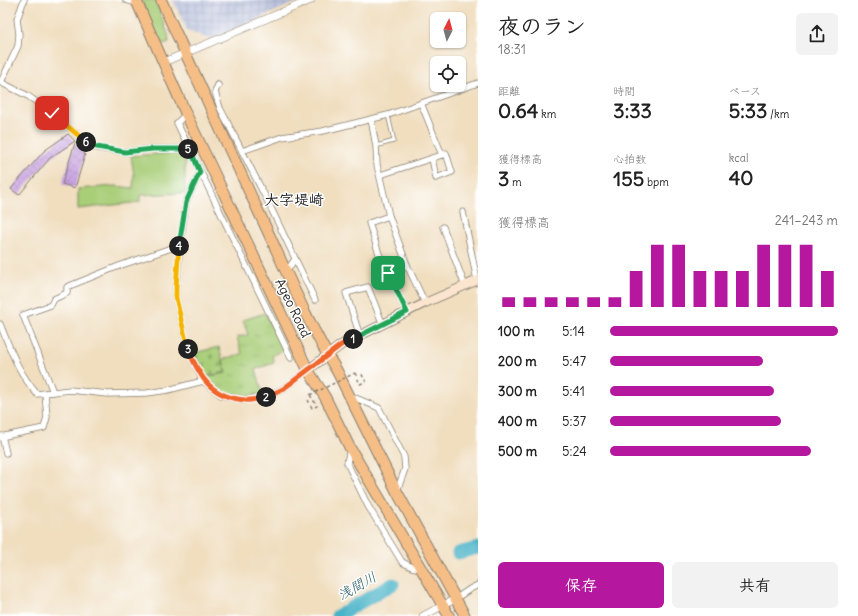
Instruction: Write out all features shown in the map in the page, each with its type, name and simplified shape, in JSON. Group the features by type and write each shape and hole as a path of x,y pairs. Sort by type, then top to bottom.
{"highway":[{"name":"Ageo Road","path":"161,0 185,53 216,110 286,272 396,492 465,616"},
{"name":"Ageo Road","path":"136,2 281,326 325,397 350,448 449,616"}],"main road":[{"path":"308,370 341,345 424,303 478,280"}],"street":[{"path":"24,0 17,19 19,34 18,46 1,82 28,96 52,113 91,146 125,152 153,149 190,149"},
{"path":"126,0 136,2"},
{"path":"164,62 311,0"},
{"path":"242,151 282,137 323,130 388,115 478,84"},
{"path":"218,85 214,92 216,110 242,151 315,300"},
{"path":"421,103 442,155"},
{"path":"186,114 177,123 200,172 281,326 291,358"},
{"path":"371,119 376,146 377,164 389,216 407,265 424,303"},
{"path":"380,175 446,153 452,172 436,178 432,158"},
{"path":"200,172 186,202 180,245 176,298 188,350 203,381 221,395 246,400 266,397 283,389 308,370"},
{"path":"463,212 478,280"},
{"path":"389,216 369,223 378,254 407,312"},
{"path":"443,227 465,286"},
{"path":"53,392 23,314 51,304 54,299 67,293 67,287 119,266 180,245"},
{"path":"286,272 295,259"},
{"path":"388,273 407,265"},
{"path":"360,336 346,293 368,287 383,324"},
{"path":"0,324 14,360 25,380 37,394 70,390 108,394 147,393 168,390 203,381"},
{"path":"6,453 1,437 44,428 47,417 45,393"},
{"path":"348,395 379,408 404,457 405,469 396,492"},
{"path":"350,448 347,463 368,506 402,562 412,567 421,569"},
{"path":"423,616 478,585"}],"lane":[{"path":"376,146 394,141 388,115"}],"path":[{"path":"308,400 312,408 317,406 310,395 355,373 360,384 366,382 361,373"}],"shaded area":[{"path":"173,0 302,0 209,39 187,30"}],"green space":[{"path":"141,0 155,0 168,34 169,42 163,44 157,37"},
{"path":"185,152 185,193 140,195 140,202 78,209 78,189 115,186 133,188 134,175 131,156"},
{"path":"265,313 284,349 272,356 274,363 256,369 263,394 242,397 222,392 206,377 226,373 223,359 242,354 237,337 248,335 243,320"},
{"path":"219,347 225,372 205,377 194,353"}],"building":[{"path":"68,134 75,141 50,158 19,195 11,189 44,151"},
{"path":"75,143 86,148 75,188 62,184"}],"waterway":[{"name":"浅間川","path":"458,553 478,548"},
{"name":"浅間川","path":"337,616 393,584"}],"district":[{"name":"大字堤崎","path":"294,199"}],"route":[{"path":"52,113 91,146 125,152 153,149 190,149 200,172 186,202 180,245 176,298 188,350 203,381 221,395 246,400 266,397 283,389 341,345 407,312 388,273"}]}
